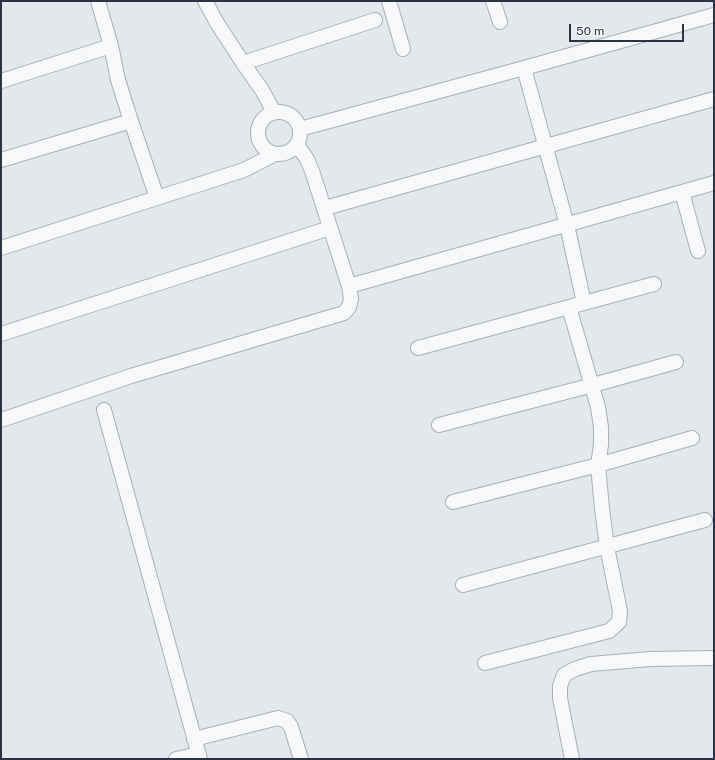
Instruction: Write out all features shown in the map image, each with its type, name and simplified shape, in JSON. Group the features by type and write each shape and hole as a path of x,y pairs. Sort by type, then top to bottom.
{"street":[{"path":"98,1 111,46 118,80 157,198"},
{"path":"205,1 217,23 262,90 274,112"},
{"path":"389,1 403,49"},
{"path":"493,1 500,22"},
{"path":"300,129 714,15"},
{"path":"243,63 375,20"},
{"path":"1,82 111,46"},
{"path":"524,68 566,224 584,303"},
{"path":"325,208 714,99"},
{"path":"274,112 283,112 291,115 297,121 300,129 300,137 297,145 291,151 283,154 275,154 267,151 261,145 258,137 258,129 261,121 267,115 274,112"},
{"path":"1,160 131,121"},
{"path":"1,420 131,376 344,313 349,307 351,299 349,286 312,171 307,158 297,145"},
{"path":"1,248 244,170 275,154"},
{"path":"349,286 714,183"},
{"path":"682,192 698,251"},
{"path":"1,334 330,228"},
{"path":"418,348 654,284"},
{"path":"485,663 609,631 619,622 620,611 607,547 602,509 598,465 601,445 601,427 598,407 593,385 569,307"},
{"path":"439,425 676,362"},
{"path":"104,410 199,756 176,759"},
{"path":"453,502 598,465 692,438"},
{"path":"463,585 705,520"},
{"path":"572,759 560,698 560,686 564,675 591,664 650,659 714,658"},
{"path":"194,739 278,718 287,721 291,727 301,759"}]}
